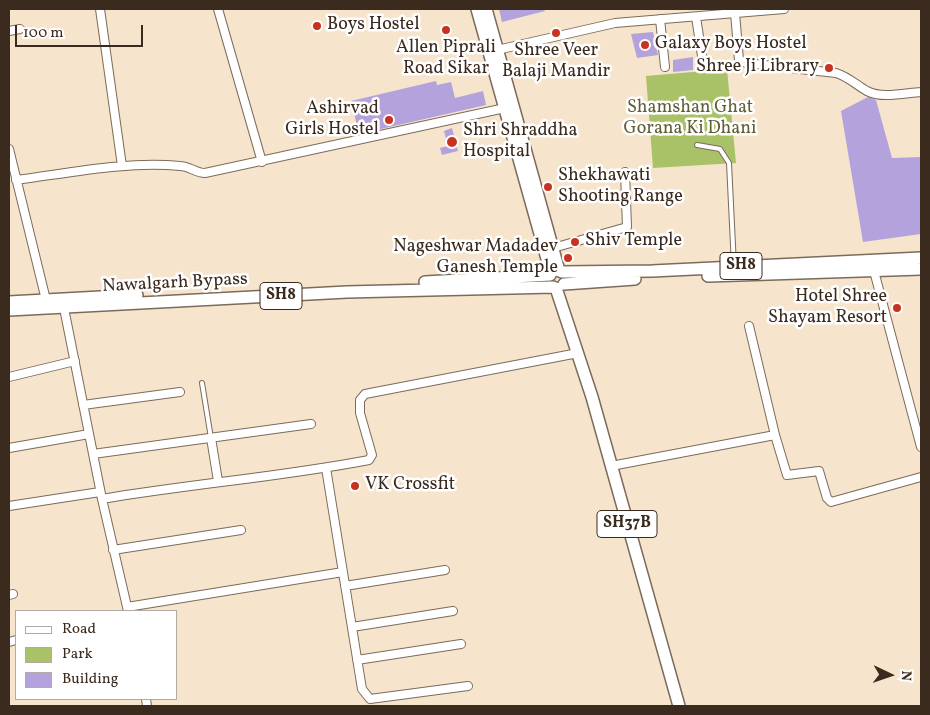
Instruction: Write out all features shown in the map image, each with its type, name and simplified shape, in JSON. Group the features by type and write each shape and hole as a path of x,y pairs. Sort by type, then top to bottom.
{"main road":[{"path":"476,9 556,273"},
{"path":"486,9 553,248 556,273 549,281 558,286"},
{"name":"SH8","path":"558,286 734,267 921,258"},
{"name":"SH8","path":"556,273 653,275 921,269"},
{"name":"Nawalgarh Bypass","path":"9,310 482,284 556,273"},
{"name":"Nawalgarh Bypass","path":"9,302 482,284 558,286"},
{"name":"SH37B","path":"558,286 679,706"}],"street":[{"path":"100,9 122,166"},
{"path":"218,9 262,162"},
{"path":"497,50 615,23 784,9"},
{"path":"735,13 739,60 746,63 836,73 846,76 875,94 921,92"},
{"path":"696,16 702,56"},
{"path":"660,19 665,67"},
{"path":"9,31 20,29"},
{"path":"16,180 122,166 182,166 199,173 205,173 505,108"},
{"path":"9,148 10,161 46,300"},
{"path":"553,248 628,227 625,172"},
{"path":"874,271 921,447"},
{"path":"64,308 101,495 128,609 343,572"},
{"path":"750,326 775,436 787,475 819,471 827,498 831,502 921,477"},
{"path":"9,506 326,468 371,458 360,414 360,400 365,394 576,347"},
{"path":"9,377 75,361"},
{"path":"83,405 180,392"},
{"path":"93,454 311,424"},
{"path":"9,448 89,434"},
{"path":"611,466 775,436"},
{"path":"211,438 218,481"},
{"path":"326,468 362,689 370,699 468,686"},
{"path":"114,550 241,530"},
{"path":"346,586 445,570"},
{"path":"352,627 453,611"},
{"path":"357,660 461,644"}],"lane":[{"path":"697,145 720,149 729,163 734,267"},
{"path":"202,383 211,438"}],"green space":[{"name":"Shamshan Ghat Gorana Ki Dhani","path":"727,69 736,163 653,168 646,76"}],"building":[{"path":"499,9 544,9 545,11 502,22"},
{"name":"Galaxy Boys Hostel","path":"653,32 658,55 637,58 631,34"},
{"path":"693,57 693,70 673,72 673,60"},
{"name":"Ashirvad Girls Hostel","path":"436,81 437,85 451,82 455,98 483,91 486,105 359,134 351,101"},
{"path":"868,97 876,100 892,158 921,157 921,234 863,242 841,111"},
{"path":"452,128 458,151 442,155 440,148 448,146 444,131"}],"place":[{"name":"Boys Hostel","path":"317,26"},
{"name":"Allen Piprali Road Sikar","path":"446,30"},
{"name":"Shree Veer Balaji Mandir","path":"556,33"},
{"name":"Galaxy Boys Hostel","path":"645,45"},
{"name":"Shree Ji Library","path":"829,68"},
{"name":"Ashirvad Girls Hostel","path":"389,120"},
{"name":"Shri Shraddha Hospital","path":"452,142"},
{"name":"Shekhawati Shooting Range","path":"548,187"},
{"name":"Shiv Temple","path":"575,242"},
{"name":"Nageshwar Madadev Ganesh Temple","path":"568,258"},
{"name":"Hotel Shree Shayam Resort","path":"897,308"},
{"name":"VK Crossfit","path":"355,486"}]}
